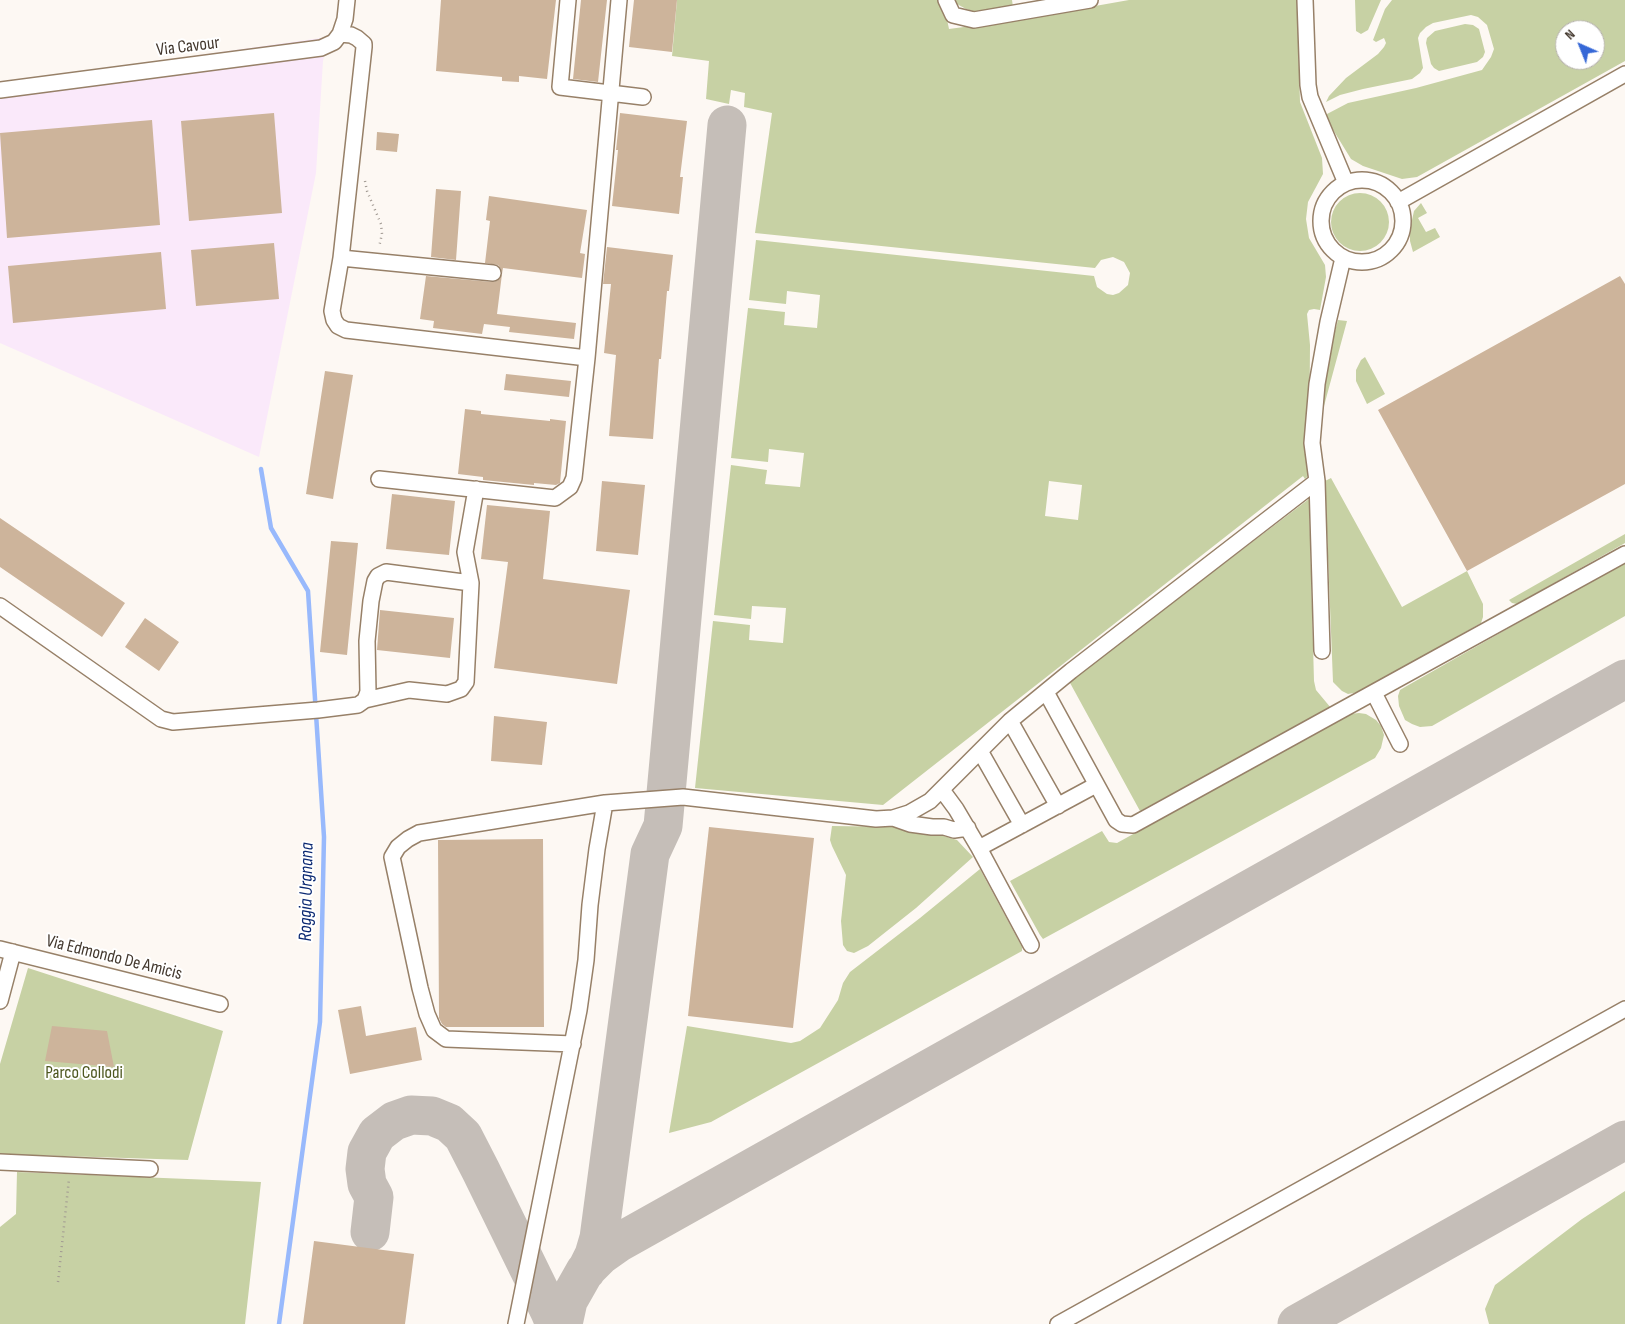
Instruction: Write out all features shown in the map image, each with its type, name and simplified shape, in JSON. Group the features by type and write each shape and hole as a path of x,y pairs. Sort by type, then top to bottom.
{"street":[{"path":"347,0 346,19 340,34 357,38 364,44 364,47 341,258 332,311 338,326 346,330 587,358"},
{"path":"568,0 560,87 643,96"},
{"path":"379,478 554,498 570,488 574,478 587,358 619,0"},
{"path":"946,0 953,14 974,20 1090,0"},
{"path":"1305,0 1310,97 1346,182"},
{"name":"Via Cavour","path":"0,90 307,51 321,48 334,42 340,34"},
{"path":"1398,202 1625,74"},
{"path":"1363,180 1380,184 1394,194 1398,202 1402,211 1402,230 1388,253 1371,262 1352,262 1343,258 1328,246 1320,220 1325,201 1337,187 1346,182 1363,180"},
{"path":"341,258 493,273"},
{"path":"1322,651 1317,481 1312,443 1316,384 1343,258"},
{"path":"572,1044 446,1039 434,1030 427,1014 392,857 398,847 419,833 605,802 684,797 876,819 893,818 922,806 942,790 1010,720 1317,481"},
{"path":"0,606 161,719 173,722 358,705 365,700 409,690 447,694 461,690 466,682 471,582 465,552 476,489"},
{"path":"1046,692 1116,820 1122,824 1133,825 1625,554"},
{"path":"365,700 368,692 367,641 371,601 375,581 378,576 386,572 471,582"},
{"path":"1374,693 1400,744"},
{"path":"1010,720 1058,806"},
{"path":"980,751 1022,825"},
{"path":"979,848 1096,785"},
{"path":"942,790 968,828 1032,946"},
{"path":"516,1324 582,993 597,849 605,802"},
{"path":"893,818 910,824 944,827 954,830 968,828"},
{"path":"0,1001 7,950"},
{"name":"Via Edmondo De Amicis","path":"7,950 220,1004"},
{"path":"1058,1324 1625,1009"},
{"path":"0,1162 150,1169"}],"path":[{"path":"364,175 381,224 382,234 379,249"},
{"path":"58,1282 71,1165"}],"shaded area":[{"path":"328,37 323,61 316,173 259,457 0,343 0,83"}],"green space":[{"path":"677,0 943,0 949,29 1016,20 1129,0 1297,0 1300,102 1322,158 1323,174 1308,202 1306,219 1309,238 1325,265 1326,277 1320,310 1309,310 1307,314 1310,345 1309,475 1305,479 1303,476 883,805 695,788 713,621 750,625 749,640 783,643 786,608 752,606 751,619 714,615 731,465 767,470 765,484 800,487 804,453 769,449 768,462 731,458 748,308 785,312 784,325 817,328 820,295 787,291 786,304 749,300 756,240 1094,276 1097,287 1107,294 1113,295 1119,293 1128,285 1130,273 1124,262 1113,257 1101,260 1095,268 755,233 772,113 744,107 745,93 731,90 729,104 706,99 709,61 672,56","holes":["1049,481 1082,485 1078,520 1045,516"]},
{"path":"953,0 1012,0 1013,7 976,12 966,9"},
{"path":"1355,0 1381,0 1368,30 1361,34 1356,31"},
{"path":"1392,0 1625,0 1625,61 1417,177 1402,179 1363,166 1351,159 1327,120 1327,114 1348,103 1416,88 1482,70 1494,49 1487,25 1478,17 1471,15 1433,23 1420,33 1418,38 1423,68 1412,79 1340,95 1326,102 1329,96 1346,78 1378,54 1386,43 1384,38 1376,42 1373,40 1385,9"},
{"path":"1465,24 1473,25 1479,29 1485,52 1483,57 1477,62 1439,71 1434,68 1431,64 1426,43 1427,38 1435,31"},
{"path":"1360,193 1376,198 1384,206 1389,222 1384,238 1376,246 1360,251 1344,246 1336,238 1331,222 1336,206 1344,198"},
{"path":"1421,203 1427,213 1418,218 1426,232 1435,228 1440,237 1413,252 1410,241 1410,229 1414,211"},
{"path":"1338,320 1347,321 1321,417 1323,376"},
{"path":"1365,357 1385,394 1367,404 1356,381 1356,370 1361,360"},
{"path":"1331,478 1402,607 1467,571 1483,604 1481,623 1359,692 1348,694 1333,682 1325,481"},
{"path":"1309,499 1314,681 1316,690 1331,708 1140,811 1069,681"},
{"path":"1625,534 1625,543 1517,604 1509,600"},
{"path":"1625,562 1625,616 1432,726 1420,727 1405,720 1399,706 1398,696 1400,690"},
{"path":"1350,714 1366,714 1376,720 1381,726 1384,735 1381,748 1375,758 1043,939 1040,935 1010,881 1102,831 1109,842 1117,843"},
{"path":"832,826 906,827 934,833 957,840 973,857 916,908 868,946 854,953 847,951 843,945 841,921 846,875 830,840"},
{"path":"980,869 1022,947 1022,951 711,1122 669,1133 687,1026 791,1043 800,1041 820,1028 838,1000 843,983 850,972"},
{"name":"Parco Collodi","path":"28,968 223,1031 188,1160 0,1154 0,1064"},
{"path":"17,1172 261,1182 245,1324 0,1324 0,1227 16,1214"},
{"path":"1625,1191 1625,1324 1489,1324 1485,1309 1495,1285 1582,1219"}],"building":[{"path":"441,0 556,0 547,79 519,76 519,82 502,81 502,77 436,71"},
{"path":"581,0 607,0 598,82 573,79"},
{"path":"634,0 677,0 672,52 629,47"},
{"path":"274,113 282,213 189,221 181,121"},
{"path":"620,113 687,121 680,177 683,177 679,214 612,206"},
{"path":"152,120 160,225 7,238 0,133"},
{"path":"377,132 399,134 397,152 376,150"},
{"path":"436,189 461,191 456,260 431,257"},
{"path":"489,196 587,210 580,253 585,254 582,278 503,268 502,274 498,265 485,263 490,221 486,220"},
{"path":"274,243 279,299 196,306 191,250"},
{"path":"607,247 673,255 669,291 667,291 661,359 659,359 653,439 609,436 616,355 604,353 611,284 603,284"},
{"path":"161,252 166,309 13,323 8,266"},
{"path":"502,274 497,314 576,323 574,339 509,332 510,327 484,324 482,334 433,328 434,321 420,319 426,276 492,282 497,281"},
{"path":"1620,276 1625,284 1625,484 1467,571 1378,410"},
{"path":"325,371 353,375 333,499 306,494"},
{"path":"506,374 571,381 569,397 504,390"},
{"path":"465,409 481,411 481,414 566,421 560,483 556,485 534,483 534,485 483,480 483,477 458,474"},
{"path":"602,481 645,485 638,555 596,551"},
{"path":"392,494 455,501 449,555 386,549"},
{"path":"487,505 550,511 543,579 630,590 617,684 494,668 508,562 481,559"},
{"path":"0,518 125,603 102,637 0,567"},
{"path":"331,541 358,543 347,655 320,652"},
{"path":"380,610 454,618 450,658 377,650"},
{"path":"145,618 179,642 159,671 125,647"},
{"path":"494,716 547,722 542,765 491,761"},
{"path":"709,827 814,838 793,1028 688,1016"},
{"path":"543,839 544,1027 446,1027 439,1018 438,840"},
{"path":"361,1006 366,1036 416,1027 422,1060 350,1074 338,1010"},
{"path":"52,1026 107,1031 114,1067 45,1061"},
{"path":"314,1241 414,1254 405,1324 303,1324"}],"waterway":[{"name":"Roggia Urgnana","path":"261,469 271,528 308,591 324,837 320,1022 279,1324"}],"taxiway":[{"path":"586,1271 594,1255 599,1238 650,854 663,826 727,125"},
{"path":"563,1324 568,1301 585,1271 601,1255 618,1243 1625,679"},
{"path":"370,1232 374,1197 367,1184 365,1169 367,1152 377,1134 394,1121 411,1115 432,1116 449,1123 463,1136 555,1324"},
{"path":"1297,1324 1625,1140"}]}
